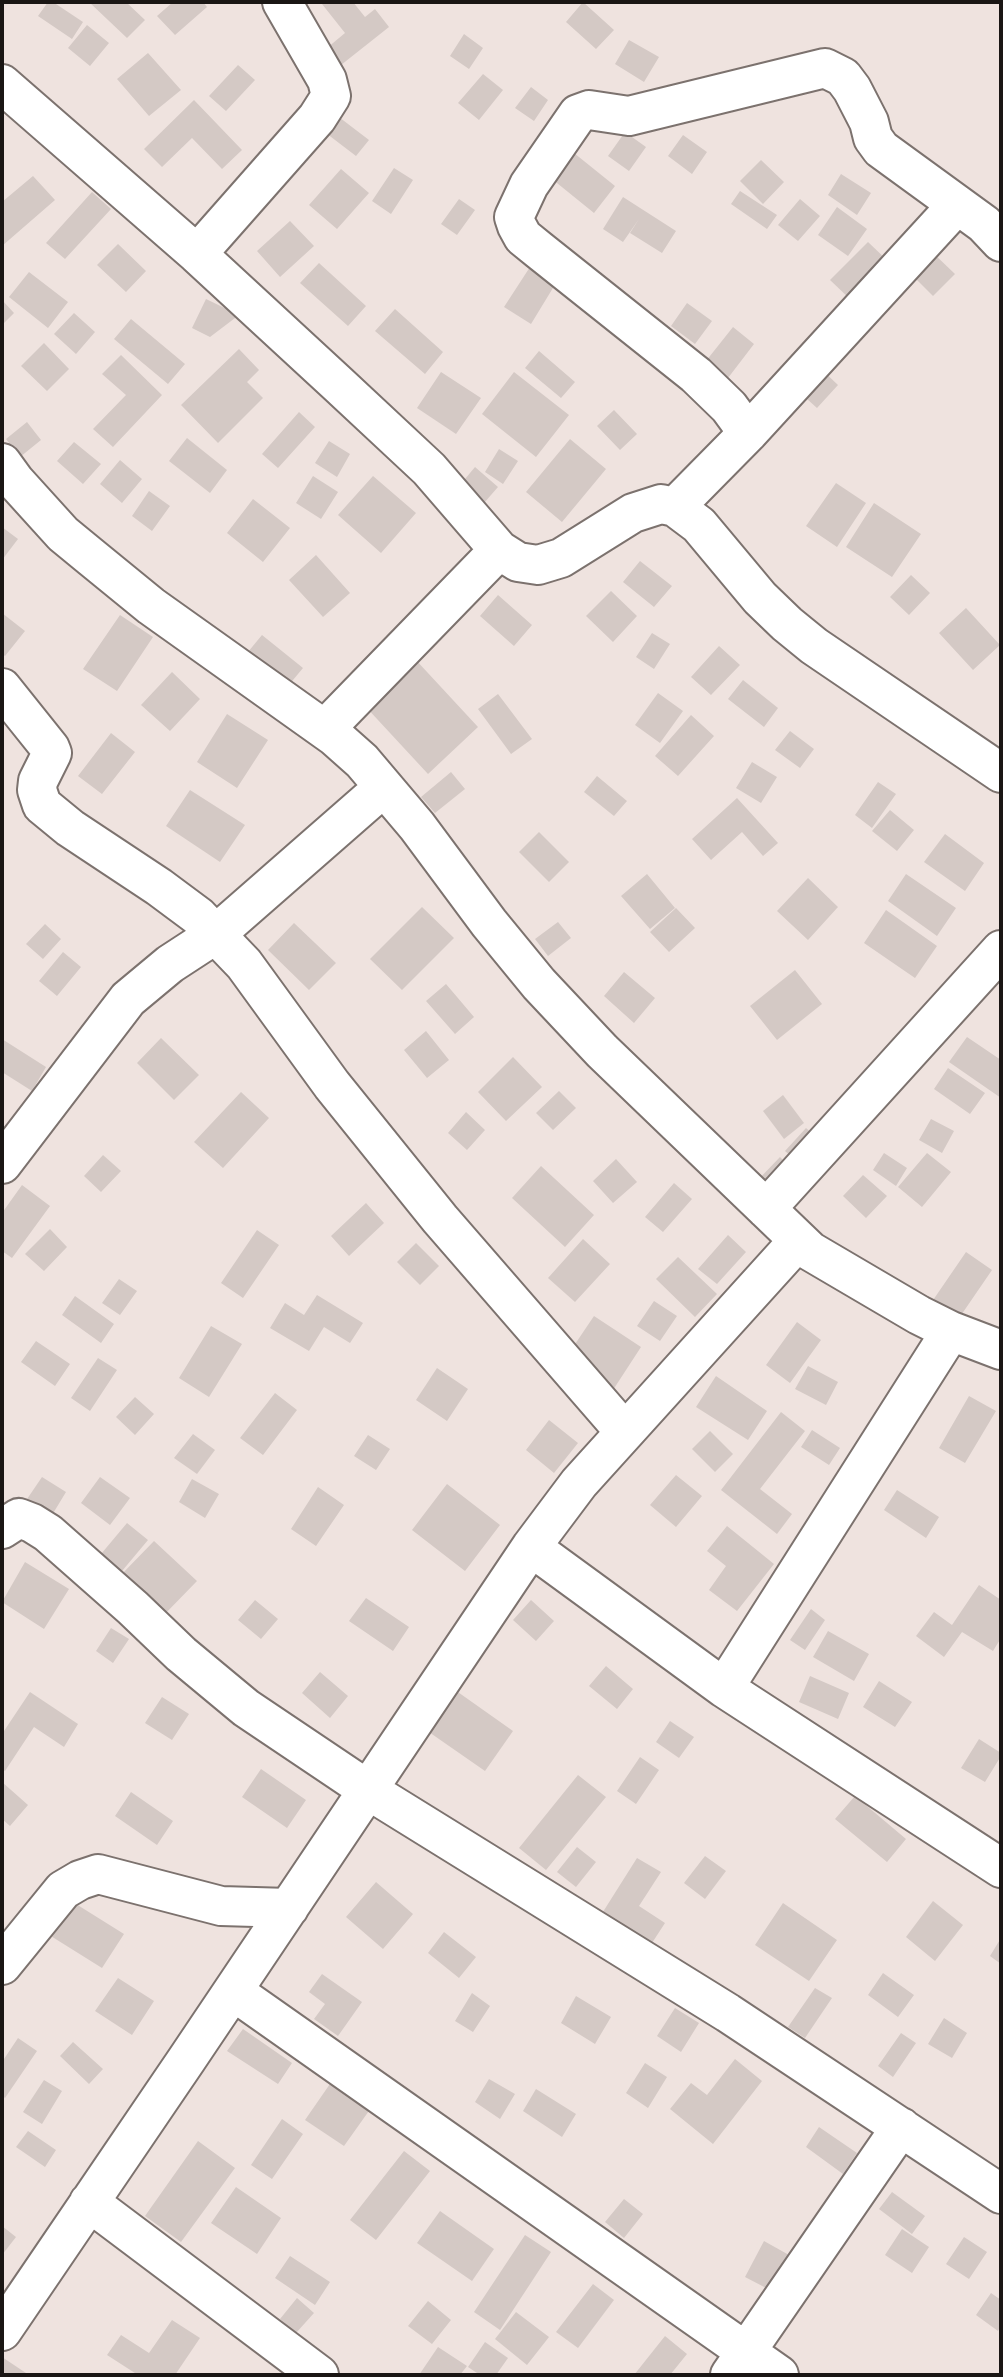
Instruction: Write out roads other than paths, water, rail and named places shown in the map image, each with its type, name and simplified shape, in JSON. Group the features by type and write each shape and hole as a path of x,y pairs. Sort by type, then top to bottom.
{"street":[{"path":"197,254 317,118 331,96 327,80 282,2"},
{"path":"748,433 729,407 696,375 523,237 517,226 514,217 529,185 578,114 589,110 629,116 825,68 843,76 852,89 869,122 873,138 881,149 984,224 1001,242"},
{"path":"2,84 197,254 429,470 499,550 518,562 538,565 561,558 633,513 661,504 675,507 699,525 760,598 787,624 814,646 1001,773"},
{"path":"675,507 748,433 957,205"},
{"path":"2,463 63,534 151,606 325,729 362,761 417,826 489,923 539,984 602,1051 798,1241 835,1267 951,1331 1001,1350"},
{"path":"325,729 499,550"},
{"path":"2,688 50,748 52,754 38,781 37,790 42,805 70,828 198,916 244,964 332,1086 440,1219 625,1432"},
{"path":"2,1164 128,999 170,964 216,934 384,787"},
{"path":"766,1209 1001,950"},
{"path":"2,2331 531,1547 579,1483 798,1241"},
{"path":"724,1688 951,1331"},
{"path":"2,1529 19,1518 48,1533 123,1598 181,1654 246,1708 368,1790 728,2013 1001,2194"},
{"path":"531,1547 724,1688 1001,1868"},
{"path":"2,1965 63,1890 97,1874 221,1906 289,1908"},
{"path":"233,1991 738,2364 779,2375"},
{"path":"738,2364 901,2127"},
{"path":"89,2202 319,2375"}]}
